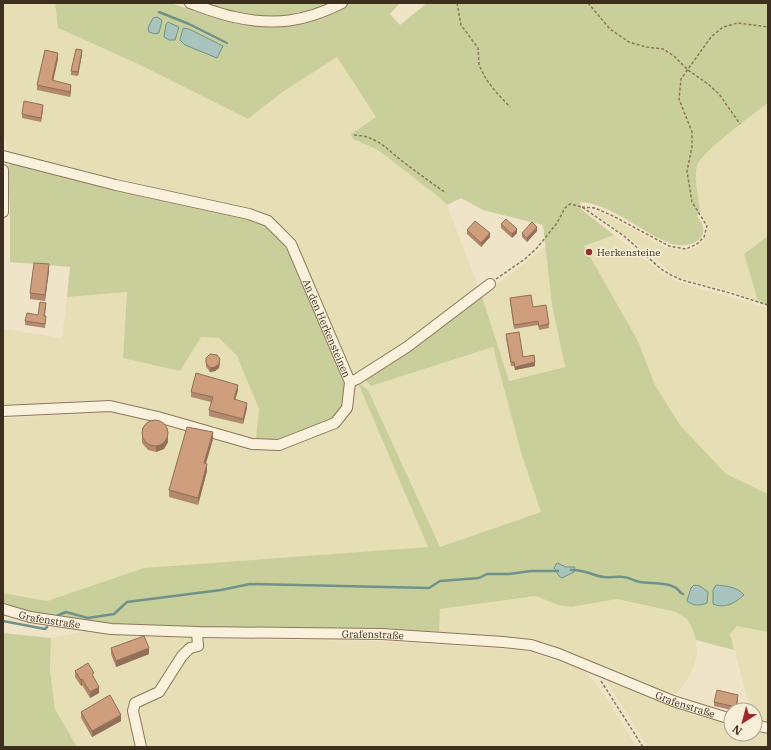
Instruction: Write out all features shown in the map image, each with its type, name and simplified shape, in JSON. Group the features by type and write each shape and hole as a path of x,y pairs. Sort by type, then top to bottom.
{"street":[{"path":"190,3 234,17 274,22 300,20 324,12 342,3"},
{"name":"An den Herkensteinen","path":"3,156 116,185 249,214 268,221 291,244 350,382 347,408 335,423 279,445 252,444 158,417 110,406 3,411"},
{"path":"3,170 3,212"},
{"path":"350,382 408,346 490,284"},
{"name":"Grafenstraße","path":"3,609 30,617 111,630 382,634 531,645 559,654 673,701 723,717"},
{"path":"141,747 133,712 135,704 159,692 182,656 190,648 198,646 198,632"}],"path":[{"path":"457,3 461,25 478,48 479,65 486,79 510,107"},
{"path":"588,3 610,29 629,42 646,47 663,49 674,56 688,70 719,94 740,124"},
{"path":"490,284 525,259 537,248 557,223 565,208 570,204 595,208 669,246 686,249 696,244 704,237 707,226 692,202 687,171 692,147 692,132 679,99 681,79 711,37 723,27 738,23 768,27"},
{"path":"354,135 365,135 376,140 388,148 408,166 446,193"},
{"path":"582,206 624,236 671,275 682,280 768,306"},
{"path":"597,670 599,677 643,747"}],"shaded area":[{"path":"3,3 55,3 58,28 138,64 248,119 284,91 337,57 376,117 351,134 353,139 378,150 447,205 479,289 406,344 355,377 349,374 295,238 276,222 255,211 8,152 3,127"},
{"path":"768,103 768,236 744,254 758,301 734,292 682,278 670,272 632,240 594,213 598,212 611,217 664,247 686,251 697,247 705,239 709,226 700,212 696,177 697,165 703,156 740,124"},
{"path":"614,235 659,271 681,283 768,308 768,494 726,474 680,425 655,385 638,341 584,246"},
{"path":"546,246 552,305 565,367 509,381 482,296"},
{"path":"127,292 123,357 201,337 219,338 237,356 259,409 256,439 221,434 252,449 352,391 358,383 428,547 144,568 47,601 3,593 3,419 114,410 3,408 4,329 62,338 67,297"},
{"path":"493,347 520,449 542,512 440,547 368,390 358,383 363,378 371,386"},
{"path":"536,596 558,605 571,607 617,599 676,612 687,619 693,630 696,640 697,654 694,667 688,679 673,698 499,637 439,632 440,609"},
{"path":"737,626 768,632 768,724 763,723 763,702 748,702 730,634"},
{"path":"93,630 113,634 207,639 375,641 521,650 585,671 604,694 637,747 77,747 55,709 50,671 51,638"},
{"path":"606,680 693,715 723,723 723,742 763,742 763,734 768,735 768,747 648,747"}],"green space":[{"path":"55,3 170,3 232,23 275,27 300,24 324,16 348,3 400,3 390,14 400,25 427,3 768,3 768,103 717,143 700,160 697,166 696,183 700,212 697,216 703,227 701,238 692,244 686,245 669,243 614,213 592,204 580,202 581,209 614,235 584,246 638,341 655,385 680,425 726,474 768,494 768,632 737,626 730,634 734,650 696,640 687,619 676,612 617,599 571,607 558,605 536,596 440,609 439,632 382,628 199,628 113,626 57,619 3,606 3,593 47,601 144,568 428,547 358,383 368,390 440,547 541,512 520,449 493,347 371,386 363,378 482,296 509,381 565,367 552,305 543,225 483,210 461,198 447,205 378,150 353,139 351,134 376,117 337,57 284,91 248,119 138,64 58,28"},
{"path":"206,3 337,3 323,11 275,20 235,13"},
{"path":"12,162 245,218 267,226 287,248 347,388 344,406 333,420 277,441 256,439 259,409 237,356 219,338 201,337 180,371 123,358 127,292 67,297 70,267 10,262 8,167"},
{"path":"768,236 768,306 758,301 744,254"},
{"path":"3,633 51,638 50,671 55,709 77,747 3,747"}],"water":[{"path":"157,17 162,20 159,33 155,34 149,32 148,28 153,18"},
{"path":"168,22 179,27 175,40 169,40 164,37 166,24"},
{"path":"183,28 189,29 223,46 217,58 185,45 180,40"},
{"path":"557,563 566,567 575,567 574,572 562,578 554,568"},
{"path":"694,585 700,586 708,592 707,603 697,605 687,601 691,588"},
{"path":"716,585 728,586 738,590 744,595 730,604 722,606 713,604 713,590"}],"building":[{"path":"76,49 82,50 78,72 71,71"},
{"path":"45,50 58,53 52,80 71,85 70,92 37,85"},
{"path":"24,101 43,105 41,118 22,114"},
{"path":"506,219 517,229 512,234 501,224"},
{"path":"475,221 490,233 481,243 467,230"},
{"path":"532,222 537,227 527,238 522,233"},
{"path":"34,263 49,264 45,295 30,293"},
{"path":"531,295 533,307 546,305 549,324 539,326 538,321 514,325 510,298"},
{"path":"40,302 46,303 44,316 46,316 45,324 25,321 27,313 38,315"},
{"path":"519,332 523,357 534,355 535,362 515,367 514,362 511,362 506,334"},
{"path":"210,354 217,355 220,359 219,364 210,368 206,363 206,358"},
{"path":"196,373 238,385 234,399 247,403 243,419 209,410 213,397 191,392"},
{"path":"155,420 164,424 168,433 164,442 155,446 146,442 142,433 146,424"},
{"path":"187,427 213,432 204,463 207,464 198,498 169,490"},
{"path":"144,636 149,648 116,661 111,648"},
{"path":"88,663 94,673 92,674 99,687 90,692 75,671"},
{"path":"717,690 738,695 737,702 723,702 723,704 714,702"},
{"path":"110,695 121,715 92,731 81,712"}],"waterway":[{"path":"159,12 189,24 227,43"},
{"path":"571,570 606,577 625,577 640,582 673,586 683,594"},
{"path":"54,617 66,612 88,618 114,614 127,602 221,590 250,584 429,588 440,581 479,578 487,574 558,571"},
{"path":"3,621 45,629 47,627"}],"place":[{"name":"Herkensteine","path":"589,252"}]}
